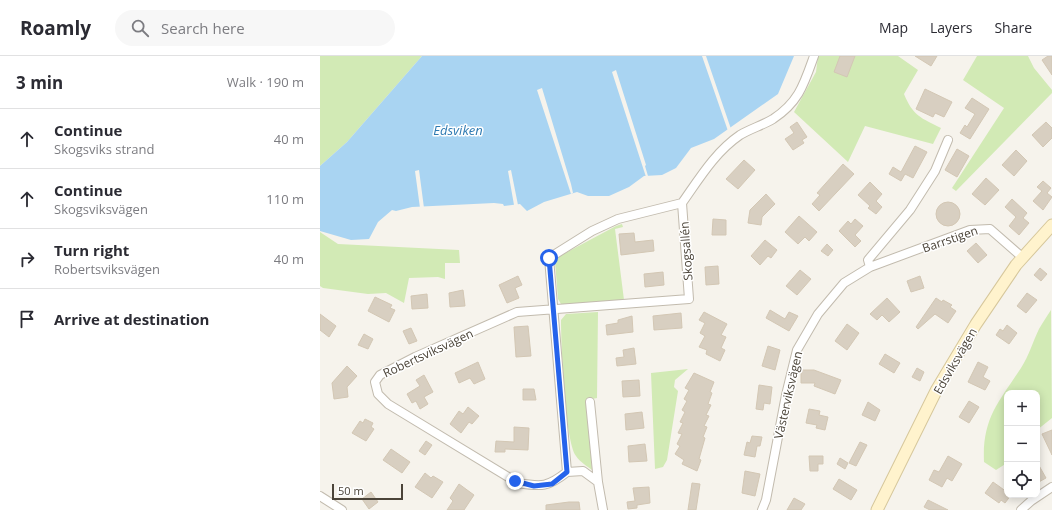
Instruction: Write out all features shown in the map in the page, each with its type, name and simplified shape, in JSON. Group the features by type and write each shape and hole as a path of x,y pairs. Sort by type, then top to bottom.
{"street":[{"path":"598,482 583,470 567,472 549,258 592,232 618,219 682,203 715,158 740,136 773,119 792,105 803,88 814,56"},
{"path":"870,267 868,260 910,210 935,171 948,140"},
{"name":"Skogsallén","path":"682,203 689,299"},
{"name":"Edsviksvägen","path":"877,510 937,389 998,289 1022,257 1052,225"},
{"name":"Barrstigen","path":"870,267 970,230 981,228 990,229 1022,257"},
{"name":"Västerviksvägen","path":"762,510 766,500 786,395 797,350 818,314 844,283 870,267"},
{"name":"Robertsviksvägen","path":"567,472 552,484 534,486 518,483 388,404 378,394 375,382 380,375 415,357 517,312 689,299"},
{"path":"590,402 598,482 603,510"},
{"path":"1021,510 1031,501 1052,487"},
{"path":"320,496 342,510"}],"green space":[{"path":"320,56 422,56 347,142 320,166"},
{"path":"818,56 898,56 918,70 904,94 914,112 918,116 941,128 933,144 865,126 848,162 794,112 816,72"},
{"path":"977,56 1028,56 1034,68 1052,90 1052,93 956,191 952,188 1004,108 963,80"},
{"path":"622,224 623,227 615,229 624,300 569,306 561,304 558,299 555,262 558,257"},
{"path":"320,232 338,244 459,250 460,263 445,263 445,279 438,277 409,278 404,303 386,293 368,294 323,288 320,286"},
{"path":"1051,310 1052,418 1040,428 1040,390 1006,390 1029,354 1039,329"},
{"path":"598,312 597,398 587,400 592,470 576,456 572,447 564,391 561,320 566,314"},
{"path":"688,369 675,380 674,387 678,391 667,460 663,467 655,469 651,373"},
{"path":"1004,393 1004,465 996,470 984,462 984,447 989,422"}],"water":[{"name":"Edsviken","path":"422,56 794,56 778,94 714,139 691,148 676,168 662,175 644,176 629,187 609,196 588,196 577,192 544,202 527,211 520,204 504,206 503,204 494,203 412,207 396,211 392,210 378,222 369,239 351,240 320,231 320,166 347,142"}],"pier":[{"path":"702,56 706,56 731,129 728,131"},
{"path":"616,70 646,165 648,176 646,177 612,72"},
{"path":"542,88 571,184 573,193 571,194 537,90"},
{"path":"419,170 424,208 420,208 415,171"},
{"path":"511,170 518,205 514,205 508,171"}],"building":[{"path":"840,56 855,56 847,77 834,72"},
{"path":"915,56 937,56 931,66"},
{"path":"1048,56 1052,56 1052,75 1042,60"},
{"path":"925,89 952,102 944,117 935,113 933,117 916,109"},
{"path":"972,98 989,109 970,139 960,133 965,125 967,127 975,114 965,108"},
{"path":"797,122 807,137 802,140 804,143 793,150 785,139 794,133 790,127"},
{"path":"1046,122 1052,128 1052,138 1043,147 1032,135"},
{"path":"915,146 927,152 913,178 905,174 901,181 889,174 893,167 901,172"},
{"path":"957,149 969,156 957,177 945,170"},
{"path":"1016,150 1027,161 1014,176 1002,165"},
{"path":"744,160 755,170 738,189 726,179"},
{"path":"843,164 854,174 819,211 812,204 820,195 817,193"},
{"path":"986,178 999,190 985,205 972,194"},
{"path":"1043,181 1051,188 1047,193 1052,197 1043,210 1033,201 1042,191 1037,187"},
{"path":"870,182 882,194 876,201 882,207 876,214 868,208 870,206 858,195"},
{"path":"766,194 775,204 762,217 761,225 748,223 750,210"},
{"path":"1012,199 1027,213 1023,218 1029,223 1019,235 1009,226 1016,217 1005,207"},
{"path":"948,202 956,206 960,214 956,222 948,226 940,222 936,214 940,206"},
{"path":"799,216 817,232 809,241 805,237 798,244 785,232"},
{"path":"713,219 726,220 726,235 712,235"},
{"path":"855,219 863,226 855,235 861,241 855,247 839,231 848,221 851,224"},
{"path":"634,233 635,242 653,240 654,251 621,255 619,234"},
{"path":"765,240 777,250 771,258 768,256 760,265 751,256"},
{"path":"976,243 987,255 978,263 967,251"},
{"path":"827,244 833,250 828,256 821,251"},
{"path":"718,266 719,284 706,285 705,267"},
{"path":"1040,268 1047,274 1041,281 1034,275"},
{"path":"800,270 811,279 797,295 786,286"},
{"path":"663,272 664,285 645,287 644,274"},
{"path":"518,276 522,285 515,288 519,298 507,303 499,285"},
{"path":"920,276 924,288 911,292 907,281"},
{"path":"463,290 465,306 450,307 449,293"},
{"path":"1027,293 1037,300 1026,313 1017,306"},
{"path":"427,294 428,308 412,309 411,296"},
{"path":"375,297 392,305 390,308 395,310 389,322 368,311"},
{"path":"887,298 900,312 889,322 882,315 877,320 870,314"},
{"path":"936,298 942,302 943,300 952,305 950,307 956,311 948,323 935,314 918,329 916,327"},
{"path":"770,310 785,319 789,312 798,316 789,331 766,318"},
{"path":"704,312 727,324 721,335 726,337 721,348 725,350 720,361 706,354 707,350 699,347 705,336 700,333 705,323 699,320"},
{"path":"681,313 682,328 654,330 653,316"},
{"path":"320,314 336,326 329,337 320,330"},
{"path":"632,316 633,332 607,335 606,325 618,323 618,320"},
{"path":"847,324 859,333 847,350 835,341"},
{"path":"1007,325 1017,333 1009,344 996,335 1000,329 1003,331"},
{"path":"528,326 531,356 516,357 514,327"},
{"path":"411,328 417,341 409,344 403,331"},
{"path":"364,334 373,339 368,349 358,345"},
{"path":"768,346 780,350 775,370 762,366"},
{"path":"634,348 636,364 617,366 616,358 624,357 623,350"},
{"path":"885,354 900,363 894,373 879,364"},
{"path":"478,362 485,379 474,384 470,378 459,383 455,373"},
{"path":"978,362 988,367 983,377 990,381 985,390 968,382"},
{"path":"347,366 357,376 347,387 348,397 334,399 332,383"},
{"path":"917,368 924,372 920,381 912,377"},
{"path":"801,370 814,370 841,380 835,394 814,386 815,383 801,383"},
{"path":"694,373 714,382 710,392 712,393 708,404 711,405 706,415 709,416 704,426 707,427 703,437 705,438 699,459 701,460 697,471 682,464 684,460 675,454 680,446 677,444 682,434 678,433 683,423 680,422 685,412 682,410 687,401 684,399 689,390 685,388"},
{"path":"424,375 433,392 424,397 428,404 420,409 416,401 412,403 407,394 420,386 416,380"},
{"path":"639,380 640,396 623,397 622,381"},
{"path":"759,385 772,387 770,404 764,403 763,410 756,409"},
{"path":"523,389 534,389 536,400 523,400"},
{"path":"969,401 979,407 969,423 959,417"},
{"path":"868,402 880,410 875,421 862,415"},
{"path":"468,407 479,416 472,424 469,422 461,433 450,424 459,411 463,414"},
{"path":"809,409 820,411 819,415 828,417 825,430 816,428 817,425 806,423"},
{"path":"642,412 644,428 626,430 625,414"},
{"path":"365,419 373,423 371,427 374,429 366,441 352,433 360,421 363,423"},
{"path":"514,427 529,428 528,450 505,449 505,452 495,452 496,441 514,442"},
{"path":"1052,430 1052,455 1042,434"},
{"path":"752,436 762,437 760,446 757,446 755,457 744,455 747,442 750,443"},
{"path":"426,441 432,445 425,455 419,451"},
{"path":"860,442 867,445 856,466 849,463"},
{"path":"645,444 647,461 629,462 628,446"},
{"path":"391,449 410,462 402,473 383,460"},
{"path":"809,456 823,456 823,464 818,464 818,471 810,471"},
{"path":"948,456 962,464 952,481 947,478 942,487 929,480 934,470 939,472"},
{"path":"840,458 848,463 845,469 837,464"},
{"path":"1040,467 1046,478 1040,481"},
{"path":"745,471 760,474 755,496 742,493"},
{"path":"425,473 431,478 433,476 443,482 432,498 415,487"},
{"path":"839,479 857,490 851,500 833,489"},
{"path":"993,482 1004,490 1004,498 1009,498 1005,503 1001,500 999,503 985,493"},
{"path":"692,483 700,484 696,510 688,510"},
{"path":"459,484 474,495 464,510 447,510 453,501 450,498"},
{"path":"649,487 650,503 637,505 637,508 628,509 627,502 635,501 633,488"},
{"path":"371,492 378,502 369,509 362,499"},
{"path":"794,498 805,504 801,510 787,510"},
{"path":"928,500 948,510 930,510 924,507"},
{"path":"579,502 580,510 546,510 546,505"}],"route":[{"path":"515,481 534,486 552,484 567,472 549,258"}]}
